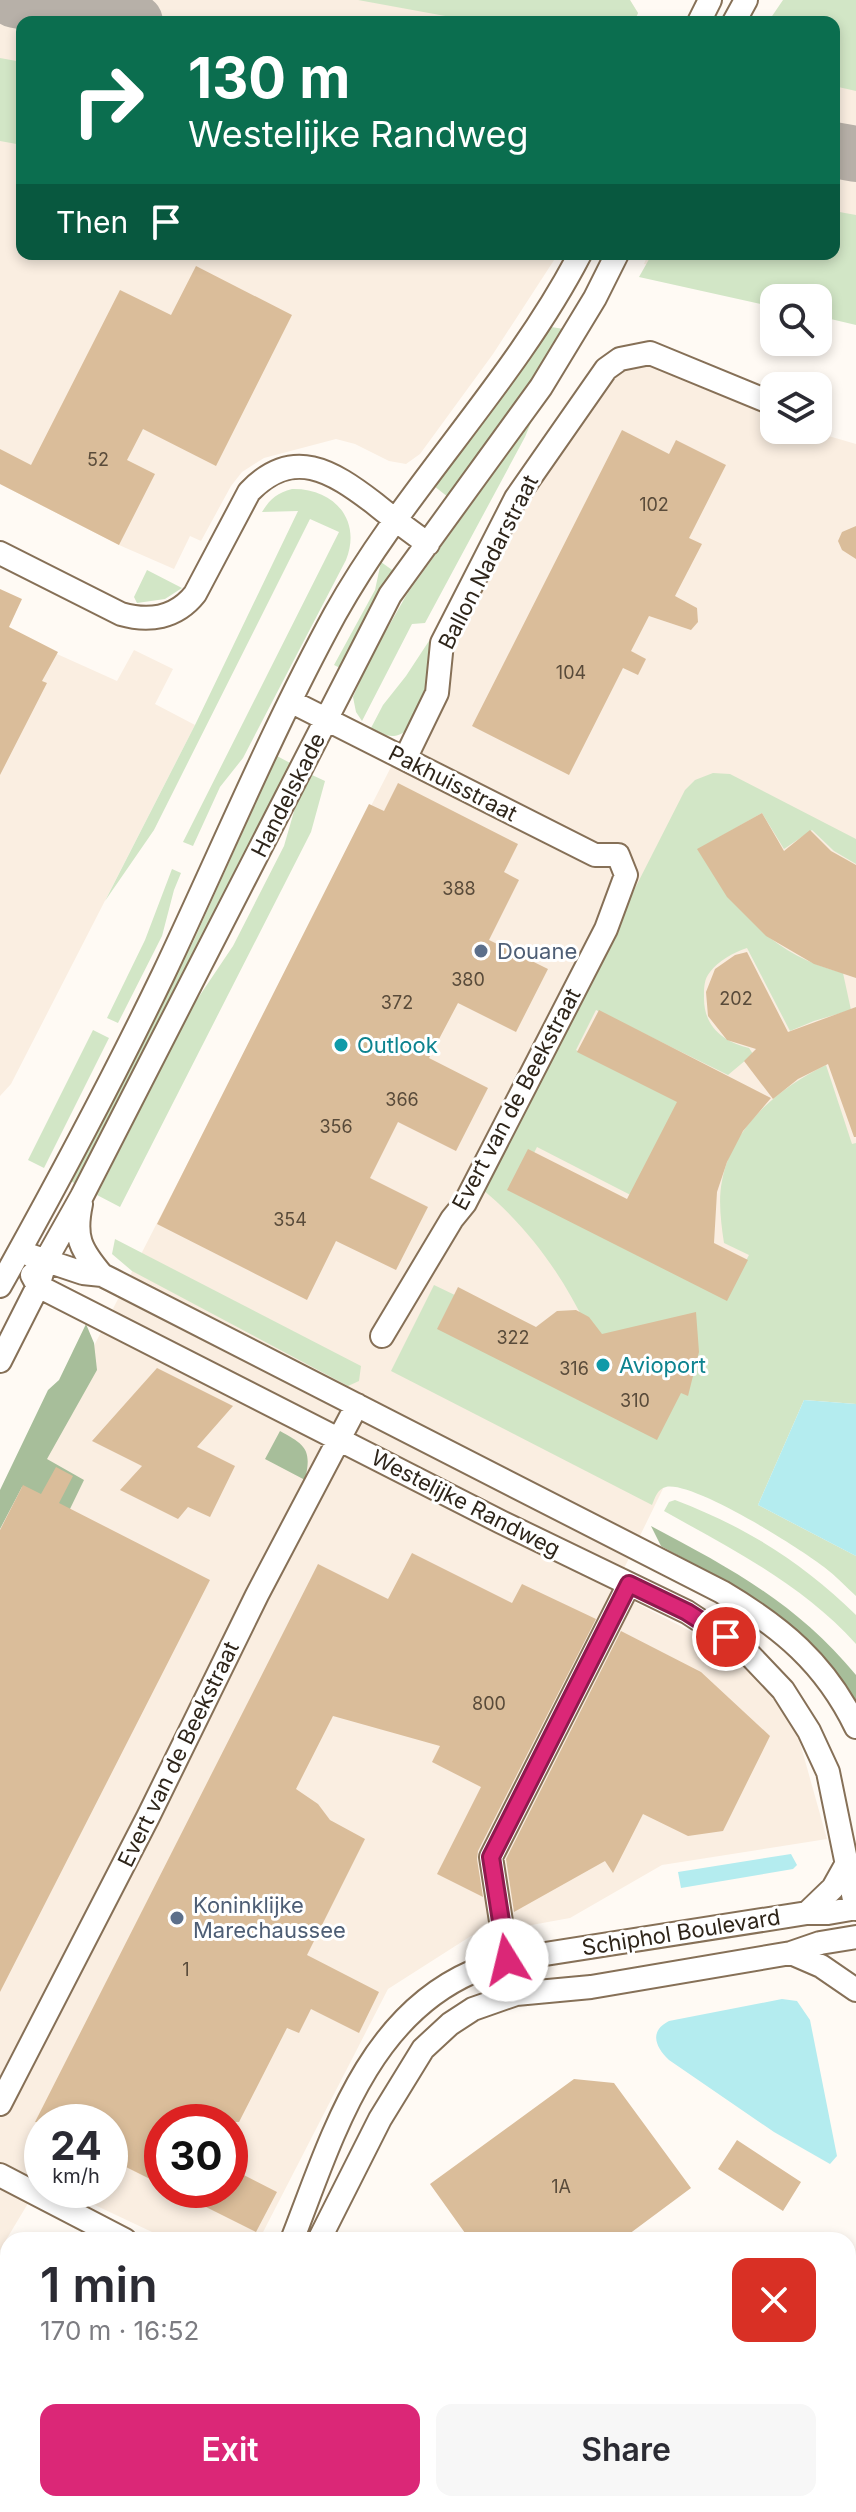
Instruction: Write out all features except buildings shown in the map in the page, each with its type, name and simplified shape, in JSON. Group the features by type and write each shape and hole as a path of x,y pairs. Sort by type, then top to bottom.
{"main road":[{"path":"188,2512 201,2512"}],"street":[{"name":"Handelskade","path":"0,1286 161,978 336,614 396,520 550,307 577,260"},
{"name":"Handelskade","path":"0,1361 38,1286 46,1260 82,1196 390,595 562,355 614,260"},
{"name":"Ballon Nadarstraat","path":"405,759 437,693 442,643 516,498 606,369 620,359 650,353 760,398"},
{"path":"0,553 121,614 136,618 165,616 188,604 206,577 249,492 274,473 307,466 329,472 428,544"},
{"name":"Pakhuisstraat","path":"292,702 595,855 618,855"},
{"name":"Evert van de Beekstraat","path":"382,1336 452,1219 465,1203 606,929 626,875 618,855"},
{"name":"Westelijke Randweg","path":"82,1196 77,1225 79,1238 84,1254 102,1275"},
{"path":"18,1253 38,1286"},
{"name":"Westelijke Randweg","path":"18,1253 83,1273 102,1275 722,1592 766,1618 811,1658 848,1709 856,1727"},
{"name":"Westelijke Randweg","path":"38,1286 687,1612 745,1650 783,1690 809,1731 828,1772 856,1909"},
{"name":"Evert van de Beekstraat","path":"0,2104 148,1817 257,1595 357,1405"},
{"path":"516,1994 507,1960 491,1857 629,1584"},
{"path":"807,1913 833,1888 847,1863"},
{"name":"Schiphol Boulevard","path":"295,2232 354,2088 374,2056 405,2020 431,1998 471,1972 507,1960 807,1913 856,1909"},
{"name":"Schiphol Boulevard","path":"323,2232 380,2119 423,2049 450,2024 473,2009 516,1994 591,1987 791,1953 820,1943 856,1937"},
{"path":"791,1953 821,1966 856,1990"},
{"path":"0,2175 110,2232"}],"shaded area":[{"path":"0,0 630,0 637,16 16,16 16,260 554,260 493,354 420,454 406,464 389,461 355,444 336,439 264,458 242,472 231,486 201,541 190,536 174,569 119,545 0,484"},
{"path":"840,34 856,37 856,303 832,299 832,284 760,285 644,264 646,260 840,260"},
{"path":"642,364 658,366 760,409 760,444 832,444 832,437 856,444 856,1250 740,1331 613,1591 744,1659 797,1732 827,1839 662,1865 570,1918 471,1936 388,1989 263,2232 152,2232 101,2208 128,2208 128,2104 24,2104 25,2208 11,2232 0,2232 0,1529 528,500 618,373"},
{"path":"0,623 57,654 117,681 134,650 173,669 155,704 195,725 11,1084 0,1096"}],"green space":[{"path":"358,0 630,0 638,13 637,16 445,16"},
{"path":"783,0 856,0 856,91 840,87 840,16 772,16"},
{"path":"0,58 16,61 16,144 0,141"},
{"path":"840,212 856,215 856,325 832,319 832,284 760,284 760,304 639,277 649,260 840,260"},
{"path":"551,327 564,329 514,406 448,497 434,486"},
{"path":"532,420 425,623 412,624 362,721 356,712 353,697 370,659 407,594"},
{"path":"292,489 320,494 341,509 350,532 346,560 243,758 220,787 193,846 183,842 339,532 310,519 154,830 105,901 195,725 298,511 262,512 274,497"},
{"path":"381,562 395,572 340,668 334,665 375,590"},
{"path":"147,570 182,588 165,599 137,603 134,597"},
{"path":"446,615 430,684 415,720 405,731 394,736 371,728 383,705"},
{"path":"277,756 292,764 77,1185 71,1181 194,940"},
{"path":"713,773 730,774 856,839 856,864 834,851 812,830 784,849 762,813 702,847 728,891 758,927 795,954 843,973 851,1010 790,1031 747,948 732,954 710,972 704,990 707,1016 716,1031 731,1042 749,1048 753,1054 728,1075 596,1010 576,1050 698,1111 650,1205 537,1147 521,1179 732,1287 749,1255 724,1243 720,1196 727,1161 747,1126 760,1111 791,1085 826,1065 852,1144 856,1143 856,1404 804,1400 758,1505 856,1556 856,1596 811,1558 722,1505 699,1494 666,1487 658,1492 652,1505 391,1371 434,1285 542,1337 586,1325 542,1251 482,1189 685,790 695,780"},
{"path":"312,775 325,781 311,832 120,1207 97,1195 194,1004 233,946 284,846 297,801"},
{"path":"172,869 181,873 162,936 118,1023 107,1018 145,940"},
{"path":"93,1030 109,1038 44,1168 28,1160"},
{"path":"115,1239 361,1366 359,1381 348,1386 132,1271 112,1254"},
{"path":"86,1324 94,1343 97,1370 47,1459 84,1480 69,1511 22,1487 0,1529 0,1490 48,1390 59,1380"},
{"path":"280,1431 296,1440 305,1450 308,1462 305,1480 265,1459"},
{"path":"675,1500 749,1534 815,1578 856,1615 856,1644 813,1603 790,1586 741,1554 664,1511 669,1502"},
{"path":"651,1526 736,1573 810,1627 856,1675 856,1701 817,1650 795,1630 735,1587 661,1546"}],"water":[{"path":"804,1400 856,1404 856,1556 758,1505"},
{"path":"791,1854 797,1865 793,1869 681,1888 678,1872"},
{"path":"782,1999 797,2001 810,2020 837,2156 830,2164 774,2132 669,2060 656,2039 659,2029 669,2021"}],"taxiway":[{"path":"15,0 102,16"},
{"path":"840,151 856,154"}],"place":[{"name":"Douane","path":"481,951"},
{"name":"Outlook","path":"341,1045"},
{"name":"Avioport","path":"603,1365"},
{"name":"Koninklijke Marechaussee","path":"177,1918"}],"route":[{"path":"507,1960 491,1857 629,1584 687,1612 726,1637"}]}
